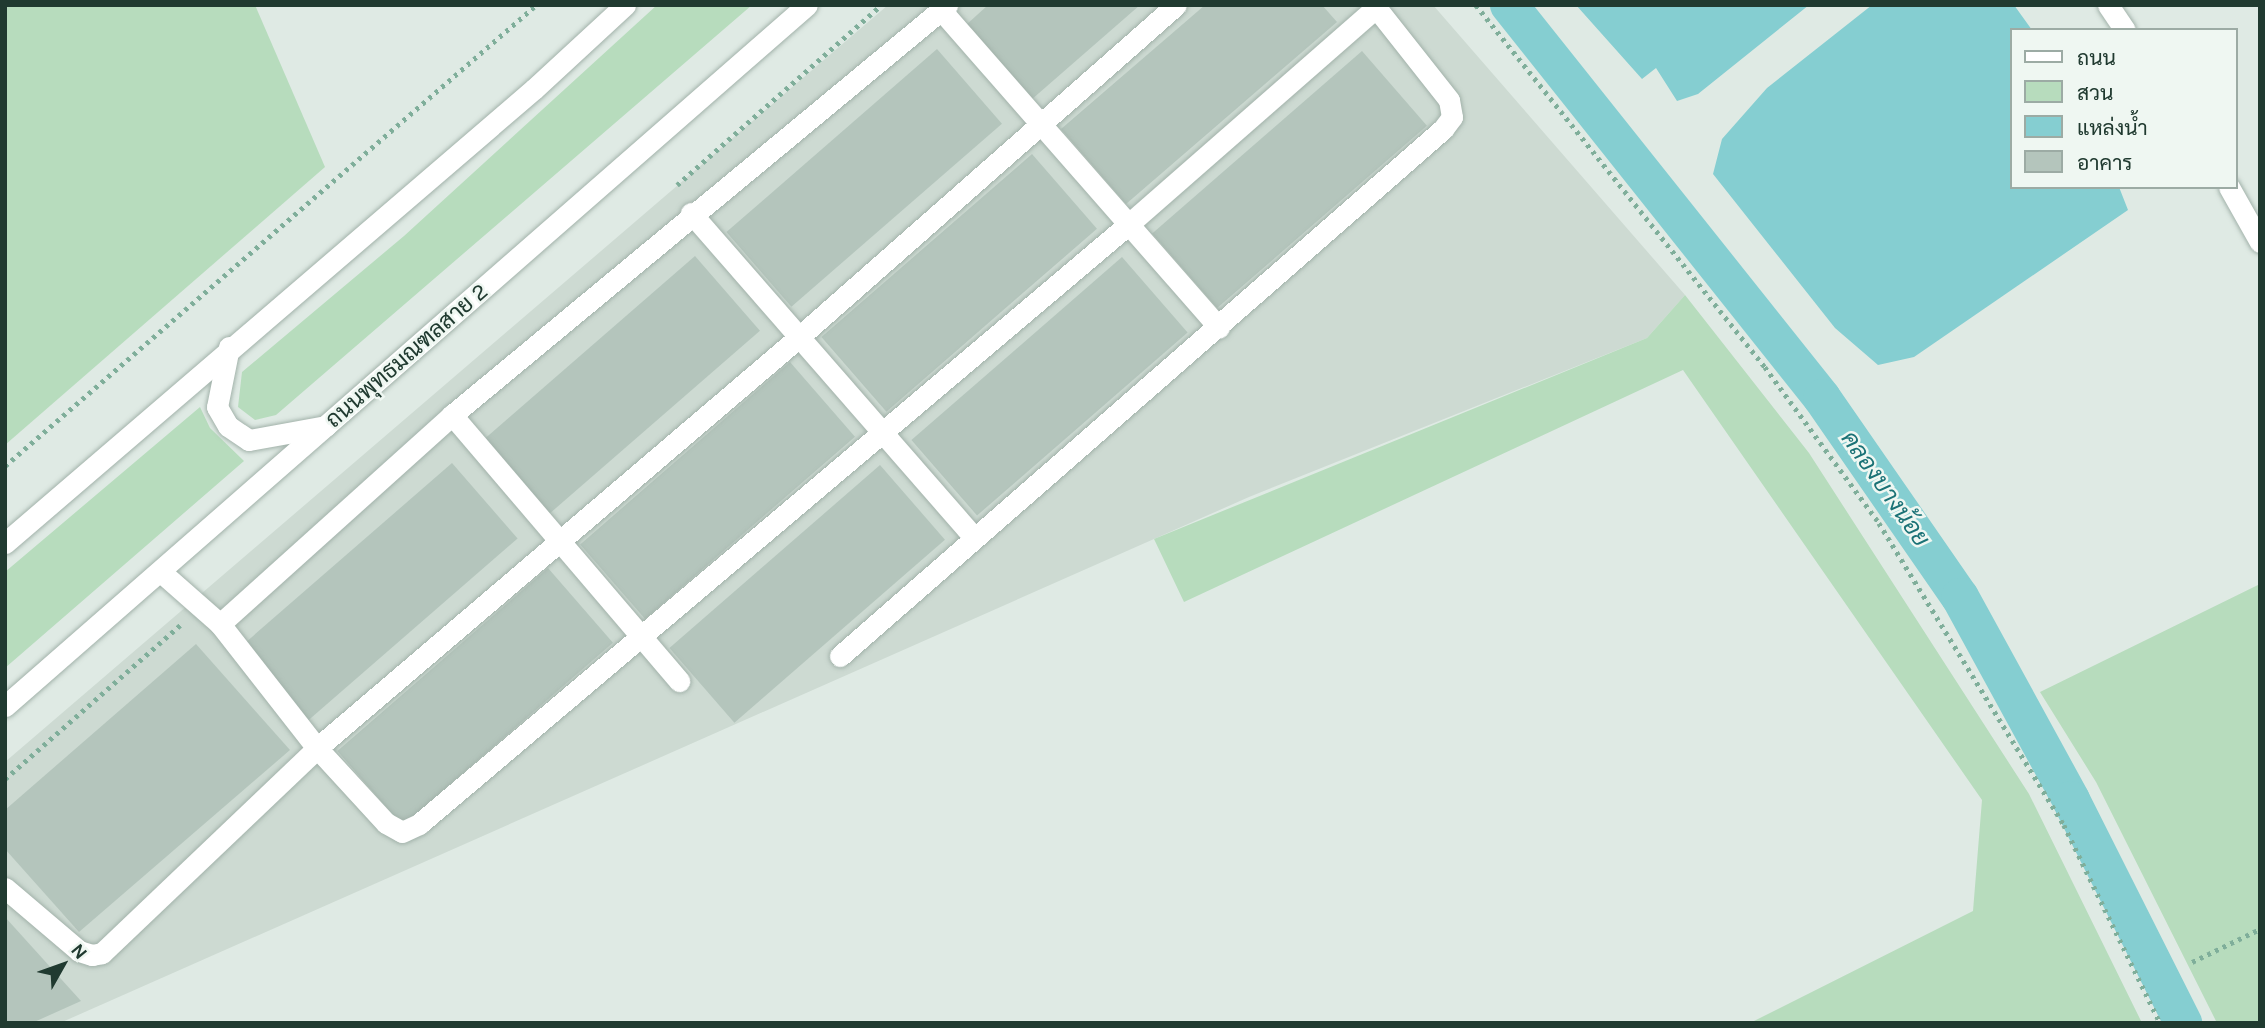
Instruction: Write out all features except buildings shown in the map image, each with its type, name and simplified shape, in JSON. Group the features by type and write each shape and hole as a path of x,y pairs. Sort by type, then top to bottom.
{"main road":[{"path":"5,543 229,347 534,89 625,5"},
{"name":"ถนนพุทธมณฑลสาย 2","path":"5,706 807,5"},
{"path":"5,888 79,950 92,955 102,953 317,748 557,539 799,337 1176,5"},
{"path":"2108,5 2124,28"},
{"path":"160,572 220,624 317,748 386,823 402,832 419,824 883,433 1130,223 1375,7 1449,100 1452,117 1443,129 1219,328 973,536 840,656"},
{"path":"220,624 452,415 691,213 944,8 1219,328"},
{"path":"2230,189 2260,242"},
{"path":"691,213 973,536"},
{"path":"229,347 217,407 228,426 249,440 326,426"},
{"path":"452,415 679,681"}],"path":[{"path":"5,466 536,5"},
{"path":"1476,5 1765,367 1879,523 2064,825 2160,1023"},
{"path":"2192,962 2260,929"}],"shaded area":[{"path":"888,5 1433,5 1685,295 1647,338 1249,497 60,1023 5,1023 5,762"}],"green space":[{"path":"5,5 255,5 325,167 5,445"},
{"path":"657,5 752,5 276,415 255,420 238,407 242,372 404,236"},
{"path":"1685,295 1809,453 2029,794 2142,1023 1750,1023 1973,911 1982,800 1683,370 1184,602 1154,539 1647,338"},
{"path":"200,407 210,428 244,461 5,668 5,572"},
{"path":"2260,584 2260,1023 2217,1023 2096,782 2040,692"}],"water":[{"path":"1576,5 1809,5 1698,94 1677,101 1656,68 1642,79"},
{"path":"1872,5 2014,5 2031,28 2010,28 2010,189 2120,189 2128,210 1914,357 1878,365 1835,328 1713,174 1722,139 1767,88"}],"waterway":[{"name":"คลองบางน้อย","path":"1509,5 1822,398 1960,597 2071,800 2183,1023"}]}
